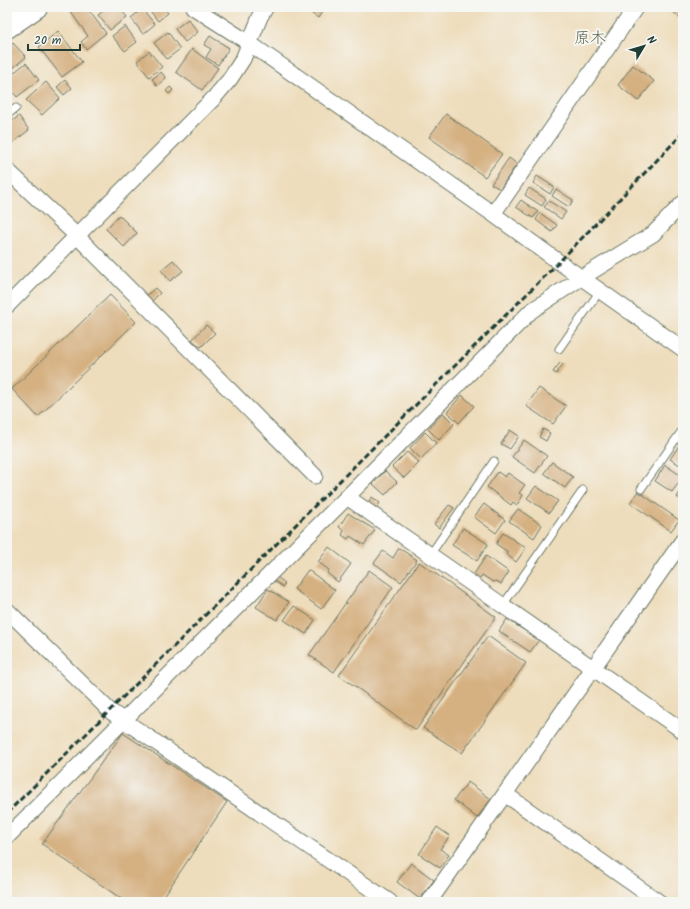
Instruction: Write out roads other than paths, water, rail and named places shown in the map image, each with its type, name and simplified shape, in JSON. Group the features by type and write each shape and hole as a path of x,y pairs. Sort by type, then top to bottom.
{"highway":[{"path":"7,27 36,7"}],"street":[{"path":"193,7 249,43 683,349"},
{"path":"7,306 213,99 230,79 243,59 260,17 266,7"},
{"path":"493,214 636,7"},
{"path":"7,170 77,236 314,476"},
{"path":"7,837 532,312 581,278 652,234 683,203"},
{"path":"347,497 683,731"},
{"path":"429,902 683,540"},
{"path":"7,610 110,711 390,902"},
{"path":"505,794 659,902"}],"lane":[{"path":"7,115 16,108"},
{"path":"559,349 600,291"},
{"path":"641,489 683,429"},
{"path":"430,555 494,461"},
{"path":"503,605 583,490"}],"railway":[{"path":"7,813 559,262 683,133"}],"district":[{"name":"原木","path":"590,37"}]}
